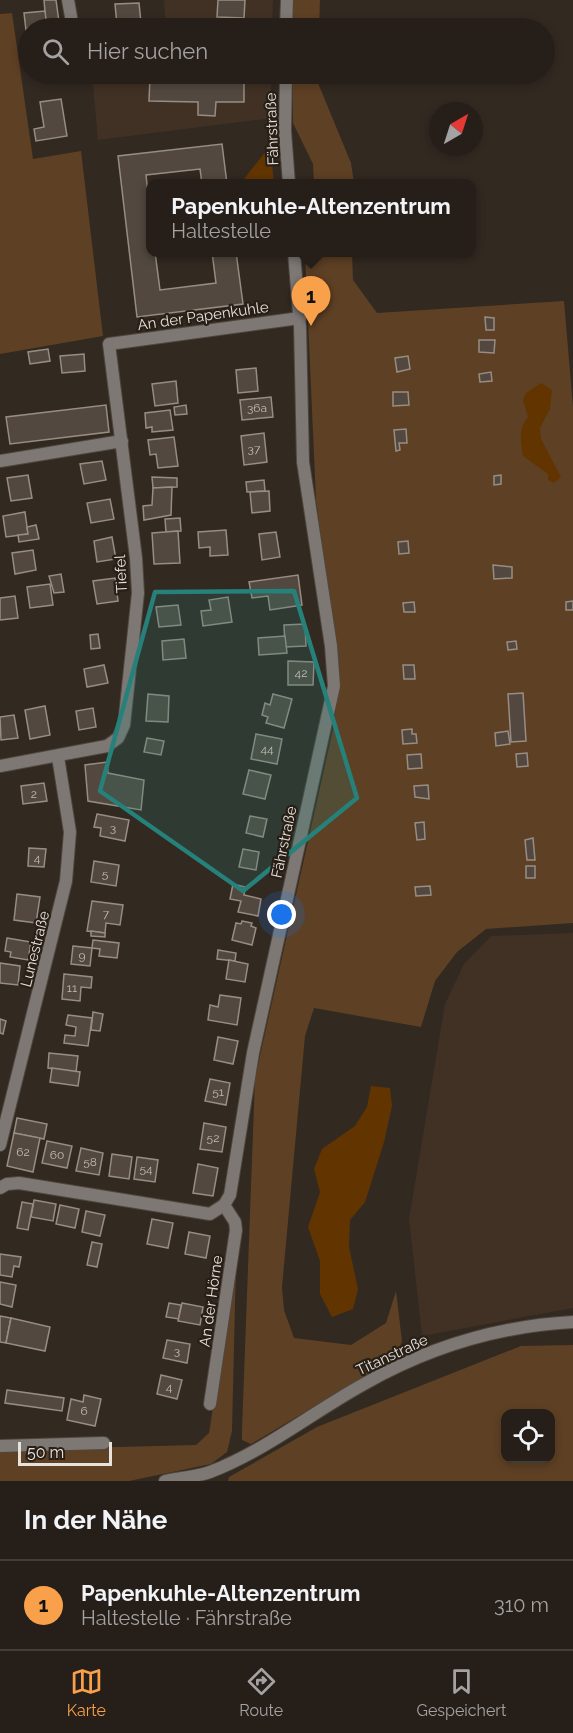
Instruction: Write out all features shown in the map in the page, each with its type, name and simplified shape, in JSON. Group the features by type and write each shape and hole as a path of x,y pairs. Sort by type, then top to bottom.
{"street":[{"path":"68,0 71,18"},
{"path":"286,18 287,0"},
{"name":"Fährstraße","path":"286,84 285,131 289,179"},
{"name":"Fährstraße","path":"224,1205 230,1195 253,1053 334,686 331,646 303,462 300,318 294,257"},
{"name":"An der Papenkuhle","path":"109,344 300,318"},
{"name":"Tiefel","path":"0,766 58,757 106,746 118,738 124,725 138,593 109,344"},
{"path":"0,461 122,441"},
{"name":"Lunestraße","path":"0,1145 66,881 70,832 58,757"},
{"path":"0,1188 8,1184 19,1183 210,1214 224,1205"},
{"name":"An der Hörne","path":"210,1404 236,1230 235,1222 224,1205"},
{"name":"Titanstraße","path":"165,1481 208,1473 411,1359 458,1342 500,1331 573,1322"},
{"path":"0,1446 104,1443"}],"highlighted area":[{"path":"294,591 357,798 243,891 100,791 155,592"}],"shaded area":[{"path":"164,0 273,0 272,18 165,18"},
{"path":"293,0 320,0 319,18 292,18"},
{"path":"12,13 18,55 18,84 22,84 33,159 81,151 103,336 0,354 0,14"},
{"path":"93,84 271,84 271,118 98,140"},
{"path":"293,84 318,84 351,163 353,179 314,179 313,164 293,123"},
{"path":"270,146 274,179 244,179"},
{"path":"305,257 352,257 353,280 377,313 564,301 573,407 573,923 486,929 457,952 435,981 421,1027 314,1008 305,1036 282,1287 284,1310 294,1338 351,1345 386,1323 396,1291 402,1341 396,1358 251,1444 242,1440 242,1430 255,1078 334,725 339,671 316,500"},
{"path":"541,383 552,390 550,409 540,428 541,439 561,477 554,483 548,480 548,474 523,456 521,431 528,417 523,400 526,393"},
{"path":"573,933 573,1308 422,1336 409,1219 445,1004 464,964 491,936"},
{"path":"371,1086 390,1088 392,1106 384,1142 365,1202 350,1220 349,1247 358,1289 353,1309 332,1317 320,1294 320,1261 308,1227 320,1192 314,1169 322,1149 355,1126 367,1107"},
{"path":"236,1263 232,1431 227,1452 211,1464 129,1481 0,1481 0,1450 196,1445 209,1433"},
{"path":"573,1345 573,1481 228,1481 229,1477 317,1427 521,1346"}],"building":[{"path":"44,0 56,0 58,18 46,18"},
{"path":"218,0 245,0 244,18 217,17"},
{"path":"139,3 140,18 116,18 115,4"},
{"path":"45,11 46,18 25,18 24,13"},
{"path":"150,84 244,84 244,102 216,102 215,116 198,115 198,102 149,101"},
{"path":"61,99 67,136 36,141 34,129 44,127 40,102"},
{"path":"222,144 226,179 201,179 200,169 146,175 146,257 156,257 160,290 216,283 213,257 237,257 243,304 137,317 118,156"},
{"path":"485,317 494,318 494,330 486,330"},
{"path":"479,340 495,340 494,353 479,352"},
{"path":"48,349 50,361 30,364 28,352"},
{"path":"84,354 85,371 62,373 60,356"},
{"path":"408,356 410,369 397,372 395,358"},
{"path":"256,368 258,391 238,393 236,370"},
{"path":"491,372 492,381 480,382 479,374"},
{"path":"176,381 178,403 155,406 152,384"},
{"path":"393,392 408,392 409,405 393,406"},
{"path":"271,397 273,417 242,420 240,400"},
{"path":"106,405 109,432 10,444 6,417"},
{"path":"186,405 187,414 175,415 174,407"},
{"path":"170,410 173,430 152,432 152,427 146,428 145,413"},
{"path":"406,429 407,443 399,443 400,450 396,451 394,430"},
{"path":"264,433 267,462 244,465 241,436"},
{"path":"174,437 178,466 158,468 156,454 150,455 148,440"},
{"path":"102,461 106,480 84,484 80,464"},
{"path":"28,475 32,498 11,501 7,478"},
{"path":"501,475 501,484 494,485 494,476"},
{"path":"152,477 177,478 177,487 153,488"},
{"path":"264,480 265,491 247,492 246,482"},
{"path":"172,487 171,515 144,520 143,506 152,505 153,488"},
{"path":"269,491 270,511 252,513 250,492"},
{"path":"110,499 114,519 91,523 87,503"},
{"path":"25,512 28,534 6,537 3,516"},
{"path":"180,518 181,531 166,532 165,519"},
{"path":"36,525 39,539 19,542 18,535 28,534 27,527"},
{"path":"226,530 228,555 210,556 210,547 199,548 198,532"},
{"path":"178,531 180,563 154,564 152,533"},
{"path":"276,532 280,557 262,560 259,534"},
{"path":"112,537 116,559 97,562 94,541"},
{"path":"408,541 409,553 399,554 398,542"},
{"path":"33,550 36,570 15,574 12,553"},
{"path":"493,565 512,567 512,578 494,579"},
{"path":"61,574 64,592 54,593 49,576"},
{"path":"298,575 302,605 270,610 268,596 252,598 249,582"},
{"path":"115,578 118,601 97,604 93,581"},
{"path":"50,584 53,605 30,608 27,587"},
{"path":"15,596 18,618 0,620 0,598"},
{"path":"228,597 232,622 203,626 201,611 211,610 209,600"},
{"path":"573,601 573,610 566,610 566,602"},
{"path":"414,602 415,612 404,612 403,603"},
{"path":"178,605 181,625 159,627 156,607"},
{"path":"305,624 306,646 285,647 284,625"},
{"path":"98,634 100,648 91,649 90,635"},
{"path":"285,636 287,653 259,655 258,638"},
{"path":"184,639 186,658 163,660 162,641"},
{"path":"516,641 517,649 508,650 507,642"},
{"path":"288,661 314,662 313,685 288,685"},
{"path":"104,665 108,683 87,687 84,669"},
{"path":"403,665 414,665 415,679 404,679"},
{"path":"523,693 526,741 511,742 508,694"},
{"path":"148,694 169,696 168,722 146,721"},
{"path":"273,694 292,699 284,728 266,723 268,717 262,715 265,703 270,705"},
{"path":"45,706 50,735 30,739 25,710"},
{"path":"93,708 96,727 79,730 76,711"},
{"path":"14,715 18,738 1,740 0,717"},
{"path":"412,729 412,734 416,734 417,743 403,744 402,730"},
{"path":"508,731 510,744 496,746 495,733"},
{"path":"256,734 282,739 277,764 251,759"},
{"path":"147,738 164,741 161,755 144,752"},
{"path":"527,753 528,766 517,767 516,754"},
{"path":"421,754 422,768 408,769 407,755"},
{"path":"107,762 108,773 144,780 141,810 88,801 85,765"},
{"path":"249,770 271,775 265,799 243,794"},
{"path":"44,783 47,801 23,804 21,786"},
{"path":"428,785 429,799 415,797 414,786"},
{"path":"97,814 129,820 125,841 100,836 101,828 94,827"},
{"path":"250,816 267,819 263,837 246,833"},
{"path":"424,822 425,839 417,840 415,823"},
{"path":"533,838 535,860 527,860 525,840"},
{"path":"29,848 46,849 44,867 28,866"},
{"path":"243,849 259,852 256,870 239,867"},
{"path":"94,861 119,865 116,886 91,882"},
{"path":"526,866 535,866 535,878 526,878"},
{"path":"233,884 245,887 244,895 261,899 258,916 238,912 241,901 230,899"},
{"path":"430,886 431,895 416,896 415,887"},
{"path":"17,894 40,897 36,923 14,920"},
{"path":"92,901 123,905 120,925 106,923 105,933 87,931"},
{"path":"242,921 252,923 251,926 256,928 252,945 232,940 236,923 241,924"},
{"path":"91,931 105,933 105,937 91,936"},
{"path":"7,938 31,942 28,960 10,957 11,952 5,951"},
{"path":"93,940 119,943 117,958 99,956 100,949 92,948"},
{"path":"73,946 92,948 90,966 71,964"},
{"path":"218,950 236,953 235,961 217,959"},
{"path":"229,960 248,964 245,982 226,979"},
{"path":"0,963 20,966 18,985 0,983"},
{"path":"64,974 92,977 91,988 81,987 80,1001 62,999"},
{"path":"220,995 241,998 237,1025 208,1020 210,1005 218,1007"},
{"path":"93,1012 103,1014 100,1031 91,1030"},
{"path":"68,1015 92,1018 88,1046 64,1043 65,1035 75,1036 76,1027 66,1025"},
{"path":"0,1019 6,1021 3,1034 0,1033"},
{"path":"218,1037 238,1041 233,1064 214,1060"},
{"path":"49,1053 78,1056 76,1072 48,1068"},
{"path":"52,1068 80,1072 78,1086 50,1082"},
{"path":"210,1079 230,1083 226,1105 205,1101"},
{"path":"17,1118 47,1124 44,1139 14,1133"},
{"path":"204,1123 226,1127 222,1152 200,1149"},
{"path":"14,1133 40,1138 33,1172 7,1166"},
{"path":"47,1141 72,1146 67,1168 42,1163"},
{"path":"81,1148 103,1153 99,1175 76,1171"},
{"path":"112,1154 132,1157 129,1179 109,1176"},
{"path":"137,1157 158,1160 155,1182 134,1179"},
{"path":"198,1164 218,1168 213,1196 193,1193"},
{"path":"34,1200 56,1204 53,1221 31,1217"},
{"path":"22,1202 33,1204 28,1230 17,1228"},
{"path":"60,1205 79,1209 75,1228 56,1224"},
{"path":"86,1211 105,1215 100,1236 82,1232"},
{"path":"152,1219 173,1223 168,1248 147,1244"},
{"path":"189,1232 210,1236 206,1258 185,1254"},
{"path":"92,1242 102,1244 97,1267 87,1265"},
{"path":"0,1254 21,1257 19,1267 14,1266 12,1277 0,1275"},
{"path":"0,1282 16,1285 12,1307 0,1304"},
{"path":"169,1303 181,1305 179,1319 166,1317"},
{"path":"182,1303 203,1307 200,1325 178,1321"},
{"path":"0,1316 11,1318 6,1343 0,1342"},
{"path":"11,1318 50,1327 45,1351 6,1343"},
{"path":"167,1340 190,1344 187,1363 163,1358"},
{"path":"161,1375 182,1380 177,1399 157,1394"},
{"path":"7,1390 64,1398 62,1411 5,1403"},
{"path":"84,1395 101,1399 95,1426 67,1420 71,1399 83,1402"}],"place":[{"name":"Papenkuhle-Altenzentrum","path":"311,326"}]}
